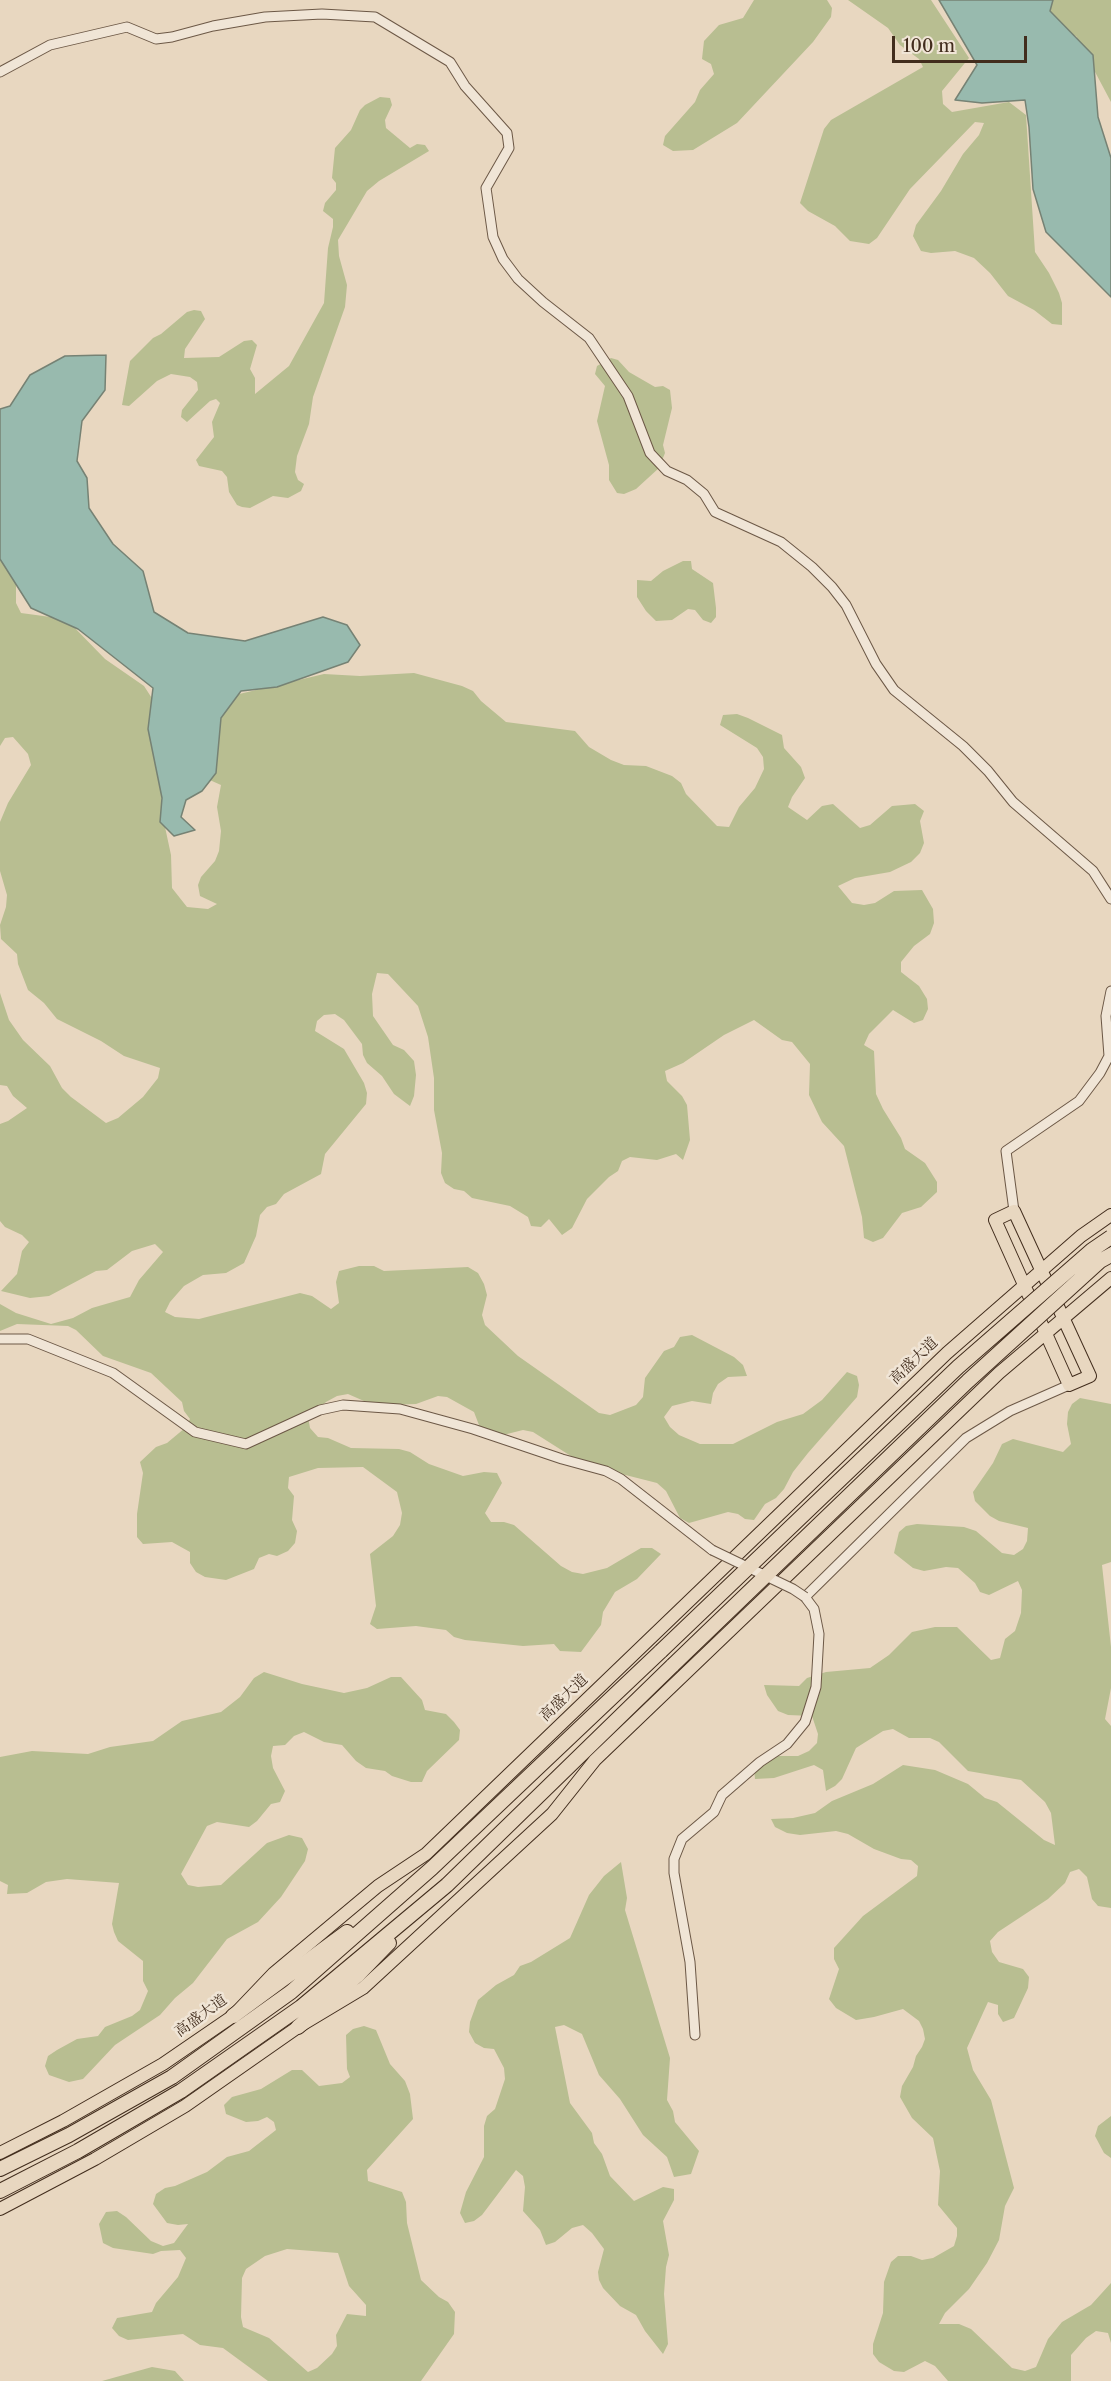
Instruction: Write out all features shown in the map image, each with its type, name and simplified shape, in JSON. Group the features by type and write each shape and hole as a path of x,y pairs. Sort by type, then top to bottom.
{"highway":[{"path":"0,2169 69,2135 171,2077 291,1992 432,1868 958,1367 1092,1250 1111,1237"},
{"path":"298,2027 358,1975 447,1885 968,1381 1100,1261 1111,1255"},
{"path":"232,2016 432,1868"},
{"path":"0,2190 78,2151 181,2091 302,2007 447,1885"}],"main road":[{"path":"1014,1211 1042,1271 1090,1376 1069,1385 995,1220 1014,1211"},
{"name":"高盛大道","path":"0,2153 63,2121 163,2064 232,2016 274,1973 378,1886 426,1854 947,1353 1081,1236 1111,1215"},
{"path":"0,2209 94,2159 185,2106 298,2027 363,1988 552,1814 595,1760 999,1373 1111,1278"}],"street":[{"path":"0,72 50,45 127,27 156,39 265,17 322,14 375,17 450,62 465,86 507,134 509,148 486,188 493,237 503,259 518,279 543,303 589,338 628,396 650,453 667,471 687,480 704,494 715,512 782,542 826,580 846,605 876,664 894,690 963,746 988,771 1013,802 1093,871 1111,898"},
{"path":"1014,1211 1006,1152 1079,1101 1100,1073 1109,1056 1106,1016 1111,991"},
{"path":"0,1339 28,1339 113,1373 195,1432 246,1444 320,1410 343,1405 400,1409 473,1429 562,1459 606,1471 621,1479 712,1550 806,1597 814,1609 819,1634 816,1688 805,1722 787,1744 760,1762 722,1795 714,1812 682,1839 674,1859 674,1873 690,1962 695,2035"},
{"path":"806,1597 966,1438 1010,1411 1069,1385"}],"green space":[{"path":"754,0 827,0 832,8 831,17 813,42 737,123 693,150 673,151 663,145 665,136 695,102 700,90 714,74 711,64 702,59 704,41 719,25 743,18"},
{"path":"848,0 931,0 969,58 942,91 943,104 952,112 1009,102 1026,115 1035,252 1059,293 1062,303 1062,325 1052,324 1034,310 1008,296 990,273 974,258 955,251 931,253 921,251 913,236 916,225 941,191 963,154 979,135 984,123 975,122 910,189 877,238 869,244 850,241 835,226 808,211 800,203 824,129 831,120 923,67 919,59 900,45 888,28"},
{"path":"1046,0 1111,0 1111,102 1076,36 1066,34 1046,17"},
{"path":"380,97 390,98 392,105 385,120 386,128 410,148 417,144 425,145 429,151 379,181 367,191 338,240 339,256 347,285 345,307 313,397 309,424 297,456 295,472 298,480 304,484 301,491 288,498 273,496 250,508 242,507 237,505 229,492 227,477 222,471 199,466 196,460 214,437 212,422 220,403 216,399 210,401 187,422 181,417 182,410 198,390 197,382 190,377 171,374 157,381 129,406 122,405 130,361 153,338 187,312 194,310 201,311 205,319 185,349 184,358 219,357 244,341 252,340 257,345 250,369 255,378 255,394 289,366 324,303 328,248 333,219 323,211 325,203 336,190 336,183 332,178 335,148 351,130 360,110"},
{"path":"611,358 618,360 629,372 655,387 663,386 670,390 672,408 663,445 665,453 659,468 636,489 624,494 617,493 609,480 609,465 597,421 605,386 595,374 597,366"},
{"path":"0,556 16,581 16,603 21,613 58,618 70,623 105,659 144,686 157,706 160,718 162,813 171,855 172,888 187,907 208,909 217,904 200,896 198,885 201,877 215,861 219,851 221,831 217,807 221,785 203,777 186,762 235,695 324,674 360,676 414,673 462,686 473,691 481,701 506,722 575,731 589,747 611,760 624,765 646,766 672,776 681,783 686,794 717,826 729,827 739,807 755,788 764,769 763,757 757,748 720,725 723,715 737,714 782,735 784,748 801,767 805,778 788,807 807,820 822,806 833,804 860,828 870,825 892,806 915,804 924,811 920,821 924,843 920,853 911,862 890,872 855,878 838,886 852,903 864,905 875,903 894,891 922,890 933,909 934,923 930,934 914,946 901,962 901,972 919,986 927,999 928,1009 923,1020 914,1023 893,1010 869,1034 864,1045 874,1051 876,1094 883,1109 905,1149 925,1163 937,1182 937,1192 921,1207 902,1213 883,1238 873,1242 864,1238 862,1217 844,1146 822,1122 809,1095 810,1064 792,1042 782,1040 754,1020 724,1035 683,1063 665,1071 667,1081 682,1096 687,1105 690,1140 683,1160 676,1154 657,1160 630,1157 622,1161 618,1171 587,1199 572,1228 562,1235 549,1219 541,1227 531,1226 528,1217 510,1206 472,1198 464,1191 454,1189 445,1183 441,1173 442,1153 434,1110 434,1078 428,1037 418,1006 388,974 377,973 372,994 373,1016 393,1045 404,1050 414,1061 416,1075 414,1096 410,1106 394,1094 382,1076 367,1063 363,1055 362,1044 344,1020 335,1014 324,1015 317,1021 315,1031 344,1049 364,1083 367,1093 366,1104 325,1154 321,1174 284,1194 276,1204 267,1207 260,1215 256,1236 244,1263 226,1273 203,1275 184,1286 170,1302 165,1312 175,1317 199,1319 300,1293 312,1296 331,1309 339,1303 336,1282 339,1271 359,1266 374,1266 384,1271 468,1267 478,1273 484,1284 487,1295 482,1315 485,1325 518,1356 599,1413 610,1415 636,1405 643,1397 645,1378 664,1351 674,1347 680,1337 692,1335 734,1357 743,1365 747,1376 728,1377 718,1384 711,1404 692,1401 672,1406 664,1417 679,1435 700,1444 733,1444 777,1422 803,1414 822,1400 847,1372 857,1376 859,1385 857,1397 808,1453 793,1472 784,1489 776,1498 765,1504 754,1520 728,1512 689,1523 680,1518 666,1491 657,1483 598,1468 574,1458 533,1432 523,1430 491,1438 482,1433 474,1412 447,1397 438,1396 416,1404 385,1405 364,1401 348,1394 337,1396 326,1402 308,1417 310,1428 318,1437 328,1438 351,1448 399,1449 410,1452 429,1464 463,1476 484,1472 497,1473 502,1483 485,1513 491,1522 514,1525 561,1566 572,1572 583,1574 607,1568 641,1548 652,1548 661,1554 637,1579 615,1592 603,1612 601,1625 581,1652 560,1651 554,1644 523,1646 465,1640 454,1637 446,1630 416,1626 377,1629 370,1624 376,1606 370,1554 393,1536 400,1525 402,1513 397,1492 363,1467 318,1468 289,1477 288,1488 294,1496 292,1520 297,1531 295,1543 288,1551 277,1556 269,1554 259,1558 254,1569 226,1580 205,1577 196,1572 190,1563 190,1552 172,1542 143,1544 137,1537 137,1514 143,1473 140,1462 156,1447 167,1443 185,1428 190,1419 184,1411 182,1402 151,1373 103,1356 76,1330 68,1326 17,1324 0,1331 0,1304 16,1313 51,1324 73,1318 92,1308 130,1297 139,1280 163,1252 155,1244 132,1251 107,1270 96,1271 49,1296 30,1298 1,1291 17,1274 22,1251 29,1242 22,1235 5,1227 0,1221 0,1124 27,1108 13,1096 7,1086 0,1085 0,993 9,1020 23,1040 50,1066 62,1088 106,1123 118,1118 143,1097 158,1078 160,1068 124,1056 101,1041 57,1019 44,1003 28,990 18,964 17,954 1,939 0,925 7,895 0,871 0,822 8,803 31,765 28,754 13,737 5,738 0,746"},
{"path":"683,561 691,561 692,569 713,583 716,617 711,623 703,620 695,610 688,609 672,620 656,621 637,597 637,580 651,581 663,571"},
{"path":"1080,1398 1111,1404 1111,1562 1102,1565 1111,1647 1111,1688 1105,1719 1111,1726 1111,1908 1098,1906 1092,1899 1087,1877 1079,1869 1070,1872 1065,1883 1048,1899 998,1932 990,1941 992,1952 999,1962 1023,1969 1029,1977 1028,1988 1014,2018 1003,2022 998,2014 998,2005 988,2002 967,2048 973,2070 991,2100 1014,2188 1005,2206 999,2240 987,2263 969,2289 945,2313 939,2324 959,2324 971,2329 1012,2368 1025,2371 1036,2367 1048,2339 1062,2322 1091,2305 1111,2283 1111,2343 1108,2333 1096,2331 1086,2338 1071,2355 1071,2381 948,2381 935,2366 925,2361 904,2372 894,2371 879,2362 873,2354 873,2344 883,2313 884,2282 891,2262 898,2256 911,2256 922,2260 933,2258 954,2246 957,2236 957,2228 938,2205 940,2171 933,2138 912,2118 900,2097 902,2086 925,2039 923,2029 919,2021 903,2009 856,2020 836,2008 829,1999 839,1969 834,1959 834,1948 863,1916 917,1876 918,1866 911,1860 901,1859 874,1849 848,1834 836,1831 800,1835 787,1833 775,1827 771,1819 793,1818 815,1813 832,1801 873,1784 903,1765 935,1770 968,1784 985,1798 997,1802 1044,1840 1055,1845 1051,1813 1045,1802 1021,1780 968,1771 939,1742 930,1738 909,1738 893,1729 883,1731 856,1748 842,1779 826,1791 823,1770 814,1765 774,1778 755,1779 754,1768 776,1756 798,1756 809,1751 817,1743 818,1734 812,1716 788,1715 778,1711 767,1695 764,1685 799,1686 807,1678 826,1672 870,1668 889,1655 912,1632 935,1627 957,1627 991,1660 1000,1658 1005,1639 1015,1631 1021,1613 1022,1590 1018,1581 989,1595 980,1592 975,1583 958,1568 946,1567 924,1571 913,1568 894,1553 899,1532 906,1526 917,1524 964,1527 976,1531 1002,1553 1014,1555 1023,1549 1027,1541 1028,1528 999,1521 990,1516 975,1501 973,1492 993,1463 1002,1444 1013,1439 1063,1452 1071,1444 1067,1424 1068,1412 1072,1404"},
{"path":"264,1672 302,1684 344,1693 367,1688 391,1677 401,1677 422,1700 425,1710 446,1714 454,1722 460,1730 459,1740 427,1771 422,1782 411,1782 392,1776 385,1771 366,1768 356,1761 342,1745 324,1742 304,1732 294,1736 285,1745 273,1746 271,1756 273,1768 285,1791 280,1802 271,1804 249,1827 217,1822 207,1826 181,1874 188,1885 198,1887 221,1885 267,1843 289,1835 302,1838 308,1849 305,1861 281,1897 258,1922 227,1939 193,1983 160,2015 115,2045 83,2079 69,2082 49,2075 45,2066 48,2056 77,2039 98,2036 105,2027 132,2016 140,2010 148,1991 143,1981 143,1961 118,1941 114,1932 112,1924 119,1883 67,1879 46,1882 27,1893 7,1894 8,1885 0,1881 0,1757 32,1751 88,1754 110,1747 153,1741 182,1721 221,1712 240,1697 254,1678"},
{"path":"621,1862 627,1898 625,1910 670,2058 667,2100 673,2111 675,2122 699,2151 691,2174 674,2177 667,2157 643,2135 620,2099 599,2075 582,2034 564,2025 555,2027 570,2103 592,2133 594,2143 602,2154 610,2176 634,2201 663,2187 674,2189 674,2200 663,2221 669,2255 664,2294 668,2344 663,2354 636,2315 620,2306 603,2288 598,2272 604,2249 592,2233 583,2225 572,2228 555,2242 546,2245 540,2230 523,2211 525,2187 523,2176 516,2170 482,2215 474,2221 465,2223 460,2213 466,2192 484,2157 484,2126 487,2116 495,2109 505,2079 504,2068 494,2049 484,2048 475,2043 469,2032 478,2000 496,1985 514,1975 520,1966 531,1962 570,1938 589,1895 604,1876"},
{"path":"364,2026 376,2030 390,2064 405,2081 410,2094 413,2119 367,2170 368,2181 402,2192 421,2280 439,2297 448,2302 455,2312 454,2334 421,2381 268,2381 223,2348 200,2345 183,2334 128,2340 119,2336 112,2328 117,2318 152,2312 156,2303 178,2277 186,2258 180,2250 153,2254 113,2248 103,2243 99,2224 106,2212 117,2211 151,2241 163,2246 174,2243 188,2224 167,2223 153,2204 156,2194 165,2188 207,2172 227,2157 249,2151 276,2130 274,2122 267,2117 258,2121 246,2122 226,2114 224,2105 232,2097 261,2089 292,2070 302,2070 319,2086 342,2083 350,2077 347,2069 346,2035 353,2029","holes":["287,2249 338,2253 349,2286 366,2305 366,2316 347,2314 336,2335 337,2346 332,2354 317,2368 308,2372 269,2338 243,2327 242,2278 246,2269 265,2256"]},
{"path":"1111,2116 1111,2158 1104,2153 1095,2136 1098,2126"},
{"path":"152,2367 175,2371 184,2381 102,2381"}],"water":[{"path":"939,0 1053,0 1050,11 1093,55 1098,117 1111,158 1111,297 1046,232 1033,189 1025,100 982,103 955,100 977,65"},
{"path":"106,355 105,390 82,421 77,461 87,478 89,508 113,544 143,571 154,612 188,633 245,641 323,617 347,625 360,645 348,662 277,687 241,691 221,718 216,773 202,791 186,800 181,817 195,830 174,836 160,822 162,798 148,729 153,688 78,629 31,608 0,559 0,409 10,406 30,375 65,356"}]}
